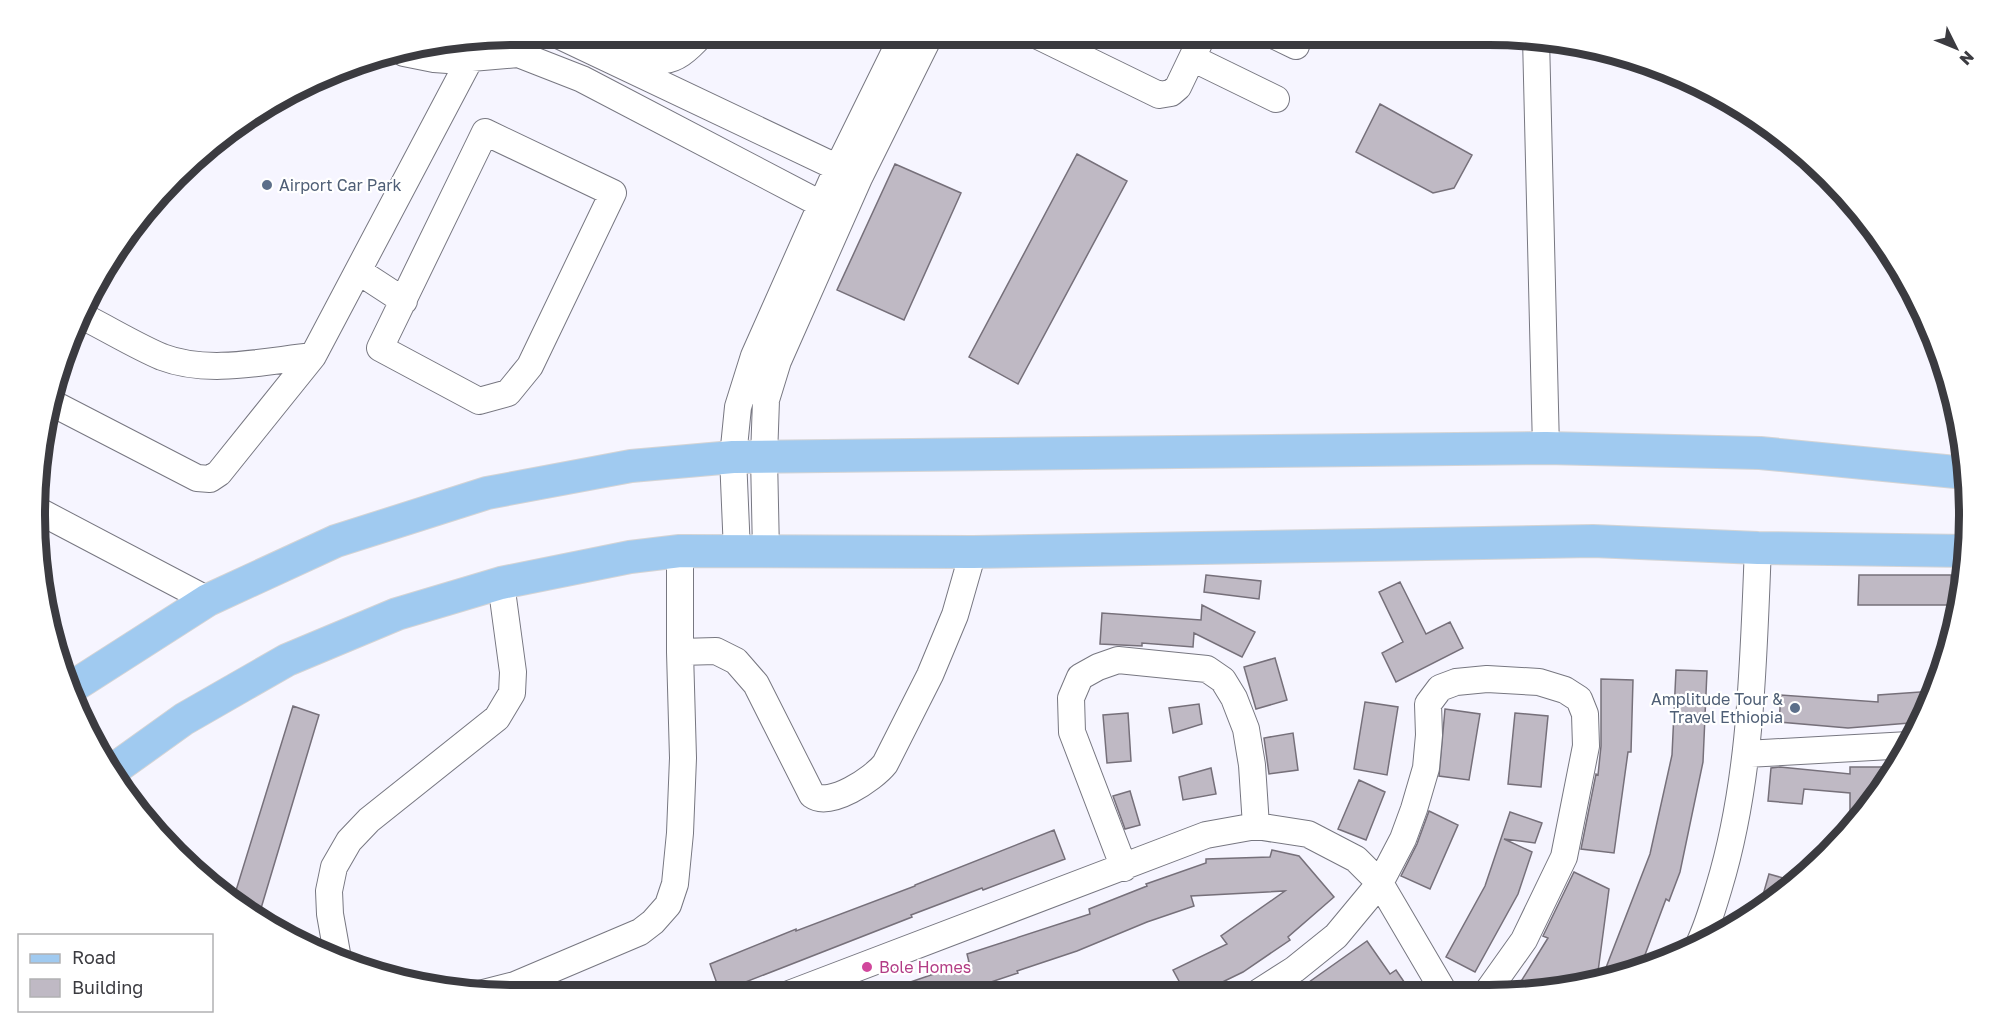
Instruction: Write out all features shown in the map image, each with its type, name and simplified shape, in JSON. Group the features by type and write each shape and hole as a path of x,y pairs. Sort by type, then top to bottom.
{"main road":[{"path":"77,684 208,600 336,541 487,493 632,466 733,457 1546,448 1760,453 1957,472"},
{"path":"118,766 184,718 287,660 397,614 501,583 630,557 680,551 973,552 1593,541 1758,548 1957,552"}],"street":[{"path":"581,45 848,172"},
{"path":"618,45 653,60 671,60 693,45"},
{"path":"752,552 764,457 766,400 832,210 899,45"},
{"path":"848,172 924,45"},
{"path":"1055,45 1159,96 1171,93 1178,87 1198,45"},
{"path":"1536,48 1546,448"},
{"path":"417,56 448,60 475,49 518,54 582,79 832,210"},
{"path":"58,406 197,478 210,479 219,473 313,356 475,49"},
{"path":"1192,58 1276,99"},
{"path":"485,132 613,193 530,366 508,393 479,401 380,348 404,301 485,132"},
{"path":"752,552 733,457 738,407 754,356 832,210"},
{"path":"358,271 404,301"},
{"path":"88,319 163,357 202,366 235,365 313,356"},
{"path":"45,514 208,600"},
{"path":"1704,933 1724,869 1738,812 1753,674 1758,548"},
{"path":"515,985 640,932 653,922 668,905 675,884 684,758 680,652 680,551"},
{"path":"680,652 716,651 736,661 756,684 812,795 818,799 826,799 841,794 865,782 878,773 885,764 930,675 954,615 973,552"},
{"path":"336,949 328,891 334,867 349,841 369,820 497,718 512,693 513,672 501,583"},
{"path":"1124,868 1072,732 1071,698 1080,677 1118,660 1207,669 1223,680 1234,698 1246,729 1252,765 1256,826"},
{"path":"1270,985 1295,969 1336,936 1380,883 1404,839 1414,809 1426,768 1429,735 1428,704 1440,688 1456,682 1487,679 1539,682 1565,690 1579,699 1585,714 1586,746 1564,858 1524,940 1492,985"},
{"path":"1746,754 1898,746"},
{"path":"813,985 1206,835 1256,826 1308,834 1356,859 1380,883 1440,985"}],"building":[{"path":"1380,104 1472,155 1454,188 1433,193 1356,152"},
{"path":"1077,154 1127,181 1018,384 969,357"},
{"path":"895,164 961,193 904,320 837,290"},
{"path":"1206,575 1261,581 1259,599 1204,592"},
{"path":"1859,575 1951,575 1950,605 1858,605"},
{"path":"1400,582 1426,634 1450,622 1463,648 1396,682 1382,653 1403,642 1379,592"},
{"path":"1202,605 1255,632 1242,657 1194,633 1193,647 1142,643 1142,646 1100,644 1102,613 1201,620"},
{"path":"1275,658 1287,700 1256,709 1244,667"},
{"path":"1676,670 1707,671 1703,762 1680,872 1669,901 1666,899 1644,959 1605,970 1650,854 1672,755"},
{"path":"1601,679 1633,680 1631,752 1628,752 1614,853 1581,849 1596,774 1598,775 1601,746"},
{"path":"1924,692 1911,723 1848,728 1779,722 1781,695 1878,702 1878,695"},
{"path":"1365,702 1398,707 1387,775 1354,769"},
{"path":"1199,704 1202,724 1173,733 1169,708"},
{"path":"293,706 319,715 260,910 235,893"},
{"path":"1445,709 1480,714 1469,780 1439,776"},
{"path":"1128,713 1131,761 1107,763 1103,715"},
{"path":"1515,713 1548,716 1541,787 1508,784"},
{"path":"1293,733 1298,770 1269,774 1264,738"},
{"path":"1850,767 1886,767 1850,815 1850,793 1804,789 1802,804 1768,801 1771,768 1850,774"},
{"path":"1211,768 1216,794 1183,800 1179,777"},
{"path":"1359,780 1385,792 1366,840 1338,829"},
{"path":"1130,791 1140,825 1125,829 1113,796"},
{"path":"1429,811 1458,825 1430,889 1401,876 1417,844"},
{"path":"1510,812 1542,823 1535,843 1504,839 1532,852 1518,894 1475,972 1446,957 1485,886"},
{"path":"1054,830 1065,859 911,915 912,917 738,985 718,985 710,964"},
{"path":"1272,850 1299,856 1334,897 1288,937 1290,940 1243,972 1216,985 1181,985 1173,970 1227,944 1221,936 1285,891 1191,896 1194,906 982,985 902,985 969,962 967,954 1090,914 1089,909 1147,886 1146,884 1206,863 1206,859 1270,857"},
{"path":"1574,872 1609,889 1598,972 1519,984 1548,938 1543,936"},
{"path":"1769,874 1786,879 1775,888 1762,897"},
{"path":"1367,941 1390,974 1396,970 1406,985 1305,985"}],"place":[{"name":"Airport Car Park","path":"267,185"},
{"name":"Amplitude Tour & Travel Ethiopia","path":"1795,708"},
{"name":"Bole Homes","path":"867,967"}]}
